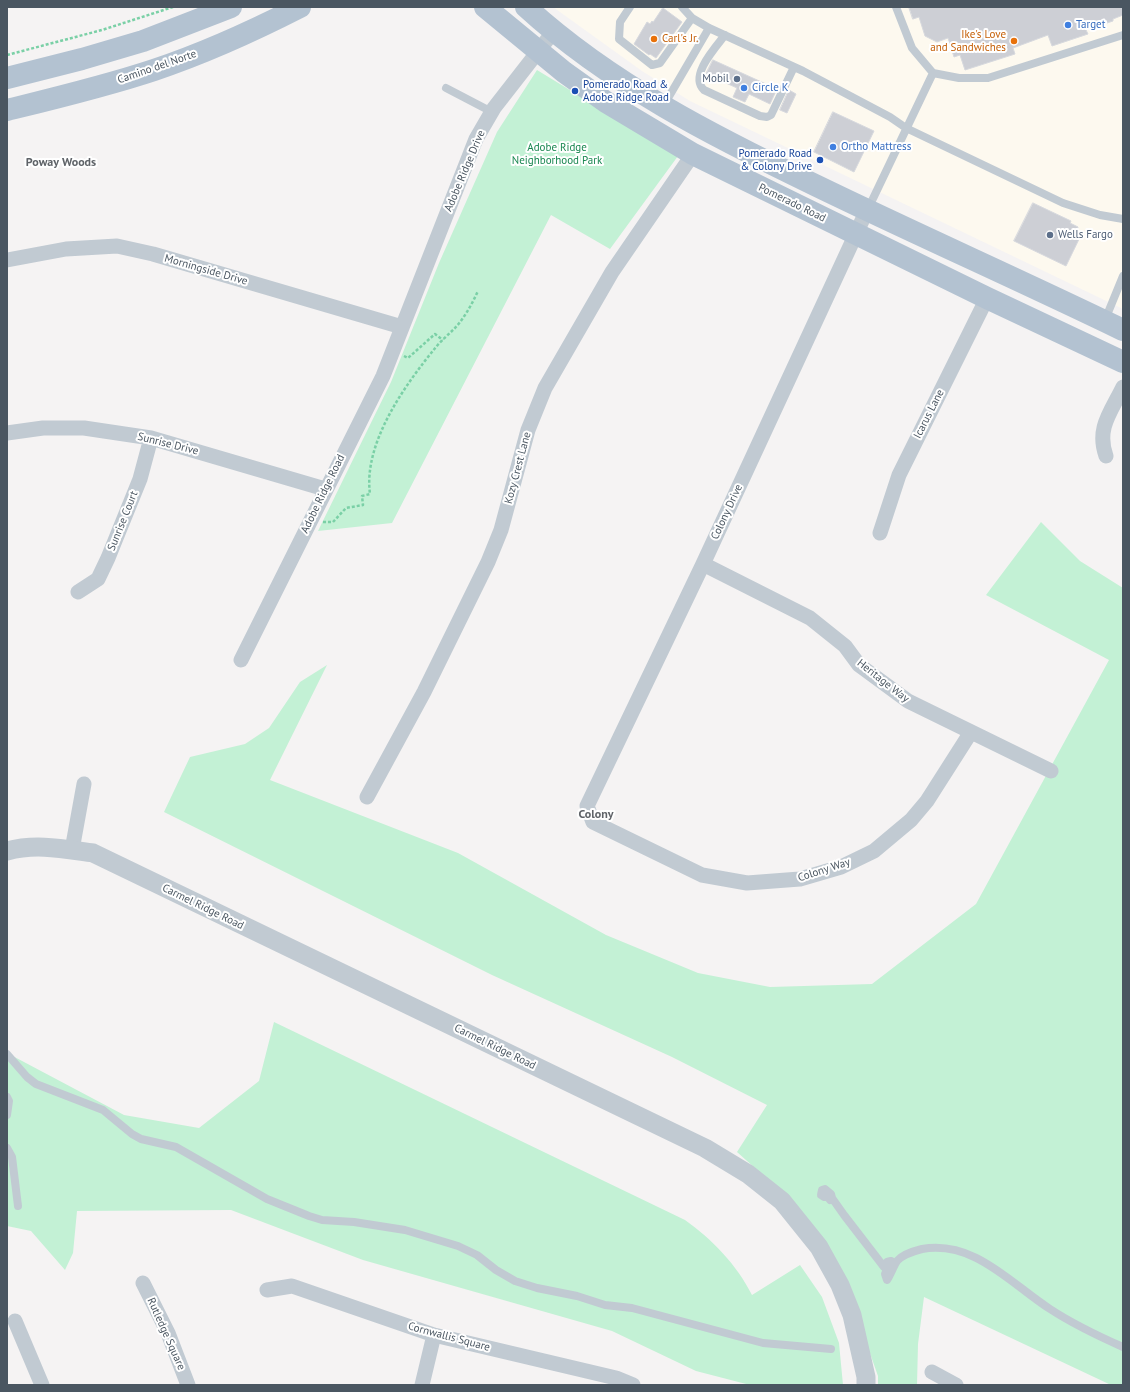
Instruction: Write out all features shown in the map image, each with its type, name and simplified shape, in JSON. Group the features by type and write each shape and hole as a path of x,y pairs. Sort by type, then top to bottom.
{"main road":[{"path":"7,78 82,60 143,41 231,7"},
{"name":"Camino del Norte","path":"7,110 82,91 155,70 248,33 300,7"},
{"name":"Pomerado Road","path":"485,7 564,72 606,102 693,154 987,298 1123,362"},
{"path":"526,7 554,31 596,62 663,105 711,133 867,210 1114,326"}],"street":[{"name":"Adobe Ridge Drive","path":"402,327 476,139 492,112 554,31"},
{"name":"Kozy Crest Lane","path":"367,797 424,692 488,562 501,530 528,430 544,388 612,272 693,154"},
{"name":"Colony Drive","path":"589,813 587,806 703,564 867,210"},
{"name":"Morningside Drive","path":"7,260 66,248 117,246 152,254 402,327"},
{"name":"Icarus Lane","path":"880,533 899,475 987,298"},
{"name":"Adobe Ridge Road","path":"241,660 382,376 402,327"},
{"path":"1106,456 1101,443 1103,428 1123,387"},
{"name":"Sunrise Drive","path":"7,433 43,428 84,428 151,438 325,489"},
{"name":"Sunrise Court","path":"78,592 98,579 108,558 140,479 151,438"},
{"name":"Heritage Way","path":"703,564 810,618 845,646 859,665 908,702 1051,771"},
{"name":"Colony Way","path":"589,813 593,822 702,875 747,883 800,880 841,867 874,851 911,820 927,801 971,732"},
{"path":"72,850 84,784"},
{"name":"Carmel Ridge Road","path":"7,851 19,848 51,846 93,854 100,857 705,1148 748,1174 782,1201 819,1247 840,1285 852,1315 866,1378 866,1385"},
{"name":"Rutledge Square","path":"143,1283 168,1333 188,1385"},
{"name":"Cornwallis Square","path":"267,1290 292,1286 434,1335 616,1378 633,1385"},
{"path":"15,1321 42,1385"},
{"path":"422,1385 434,1335"},
{"path":"932,1372 956,1385"}],"lane":[{"path":"630,7 620,22 619,39 652,65 657,65 660,63 692,18"},
{"path":"682,7 692,18 709,28 794,67 890,117 906,128 1063,203 1100,215 1123,219"},
{"path":"896,7 912,48 933,72 959,78 988,78 1123,35"},
{"path":"663,105 709,28"},
{"path":"725,35 710,55 698,80 699,85 704,90 760,116 767,117 771,115 794,67"},
{"path":"867,210 933,72"},
{"path":"446,88 492,112"},
{"path":"1114,326 1123,276"},
{"path":"7,1054 27,1077 36,1084 103,1110 132,1134 141,1138 176,1147 276,1204 322,1220 405,1230 458,1246 477,1255 496,1270 515,1281 537,1288 577,1296 605,1305 632,1308 762,1343 831,1349"},
{"path":"7,1096 9,1101 7,1115"},
{"path":"7,1148 12,1157 14,1166 18,1206"},
{"path":"830,1200 825,1193 824,1197 821,1195 822,1190 825,1189 831,1194 832,1198 884,1267 887,1262 891,1261 885,1274 887,1280 898,1260 908,1254 934,1247 960,1250 973,1256 1003,1275 1051,1310 1123,1347"}],"path":[{"path":"7,55 102,30 173,7"},
{"path":"312,516 326,523 333,522 346,508 363,505 362,496 370,494 368,482 374,451 400,397 419,368 463,317 478,291"},
{"path":"392,352 408,358 435,334 443,340"}],"shaded area":[{"path":"553,7 1123,7 1123,309 690,101 642,71"}],"green space":[{"name":"Adobe Ridge Neighborhood Park","path":"537,70 678,156 610,249 551,215 392,523 318,531 391,382 439,263 497,132"},
{"path":"1041,522 1080,561 1123,588 1123,1385 1111,1385 924,1297 918,1344 917,1385 878,1385 878,1376 843,1277 795,1204 737,1152 767,1105 672,1057 492,975 164,812 190,757 245,744 269,728 300,682 327,665 270,780 458,853 606,935 698,973 770,987 872,984 976,904 1109,660 986,595"},
{"path":"274,1022 685,1220 695,1227 723,1253 739,1273 752,1295 800,1265 822,1297 839,1343 843,1385 750,1385 696,1371 612,1331 363,1260 231,1210 77,1211 73,1253 65,1270 31,1231 7,1226 7,1053 124,1115 199,1128 259,1081"}],"building":[{"path":"909,7 1123,7 1123,15 1113,19 1113,21 1086,30 1088,34 1052,46 1048,35 1013,48 1015,54 965,70 960,55 954,57 948,38 937,42 925,36 919,17 913,19"},
{"name":"Carl's Jr.","path":"663,8 682,22 656,58 650,54 649,55 634,44 647,22 650,24 652,21 653,22"},
{"name":"Mobil","path":"713,60 777,89 770,104 749,94 745,102 733,97 737,88 706,74"},
{"path":"789,90 796,94 787,113 780,110"},
{"path":"833,112 874,131 854,172 814,152"},
{"path":"1033,203 1071,221 1070,223 1078,227 1077,231 1082,233 1066,266 1014,241"}],"place":[{"name":"Target","path":"1068,25"},
{"name":"Carl's Jr.","path":"654,39"},
{"name":"Ike's Love and Sandwiches","path":"1014,41"},
{"name":"Mobil","path":"737,79"},
{"name":"Circle K","path":"744,88"},
{"name":"Pomerado Road & Adobe Ridge Road","path":"575,91"},
{"name":"Ortho Mattress","path":"833,147"},
{"name":"Pomerado Road & Colony Drive","path":"820,160"},
{"name":"Wells Fargo","path":"1050,235"}],"district":[{"name":"Poway Woods","path":"61,163"},
{"name":"Colony","path":"596,815"}]}
